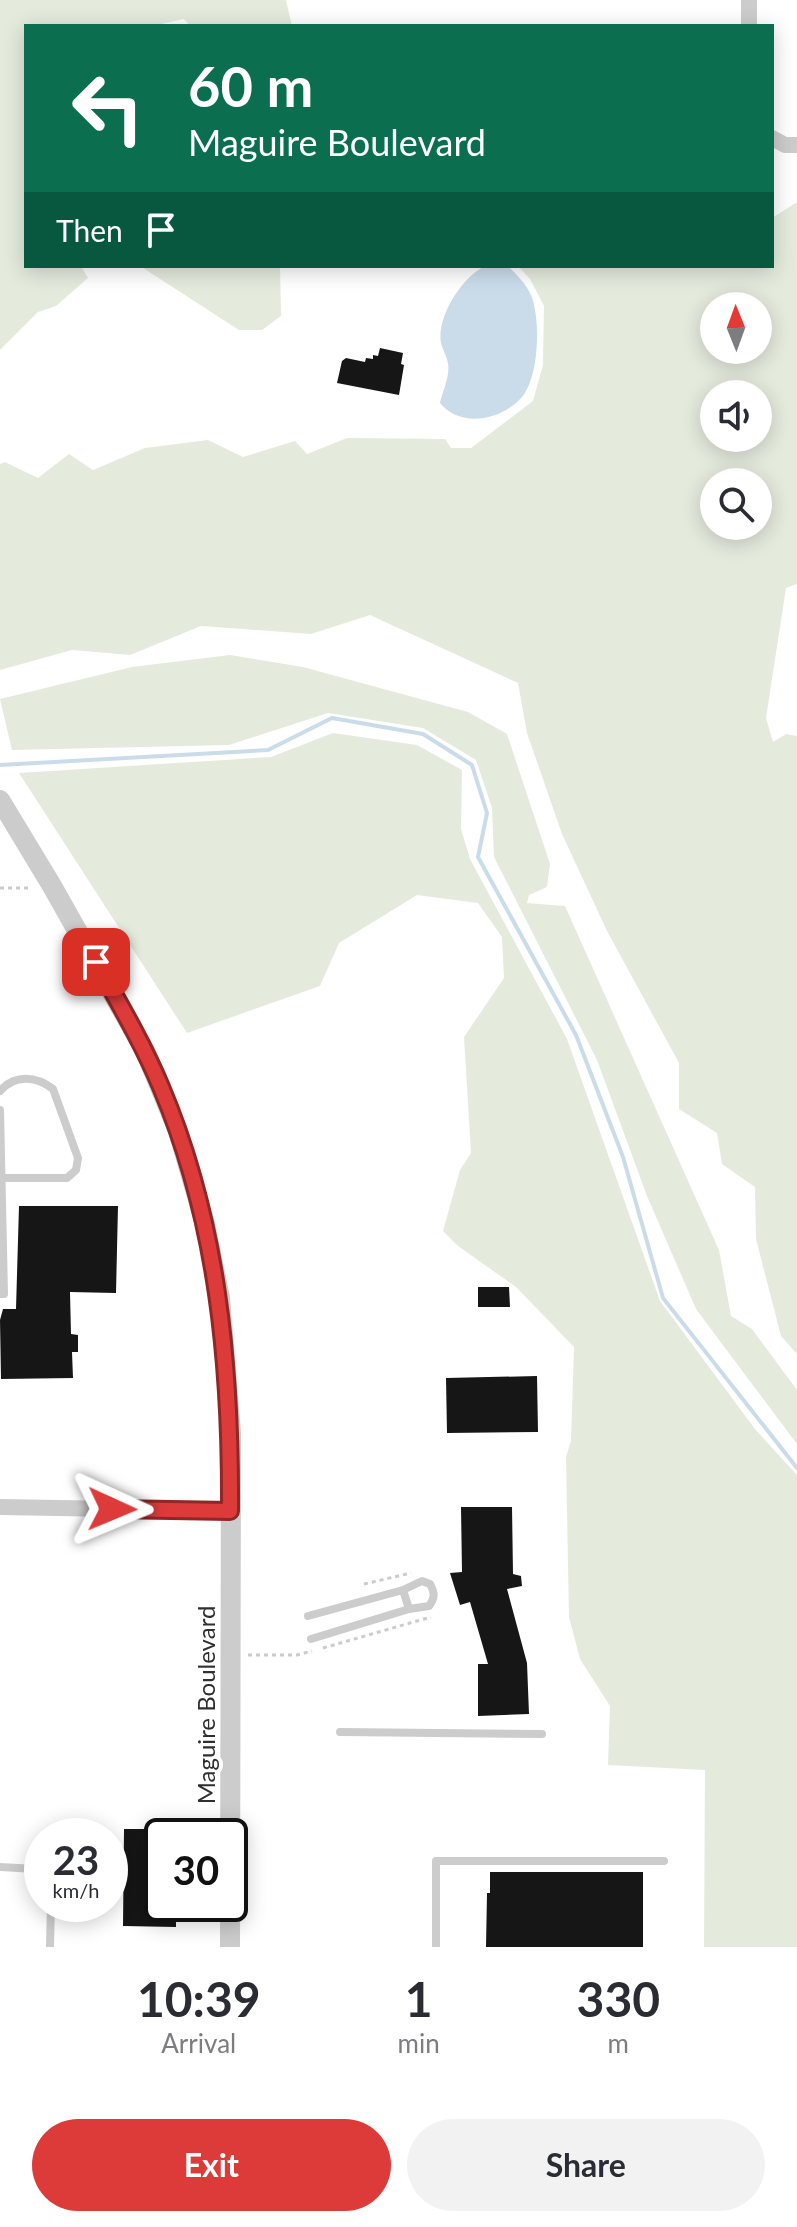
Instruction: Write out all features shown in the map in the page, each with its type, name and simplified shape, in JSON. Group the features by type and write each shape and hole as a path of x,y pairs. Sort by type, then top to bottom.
{"street":[{"path":"749,0 749,24"},
{"path":"774,139 785,145 797,145"},
{"name":"Maguire Boulevard","path":"0,800 132,1026 161,1087 178,1131 205,1224 220,1298 229,1392 230,1947"},
{"path":"0,1507 230,1511"}],"lane":[{"path":"0,1091 8,1082 21,1078 35,1079 53,1089 78,1158 76,1170 67,1178 3,1178"},
{"path":"0,1110 4,1294 0,1294"},
{"path":"308,1616 403,1590 422,1581 430,1584 434,1591 434,1599 429,1606 409,1609 311,1639"},
{"path":"403,1590 409,1609"},
{"path":"340,1732 542,1734"},
{"path":"436,1947 436,1861 664,1861"},
{"path":"0,1867 24,1868"},
{"path":"50,1947 51,1922"}],"path":[{"path":"0,888 31,888"}],"shaded area":[{"path":"0,0 286,0 292,24 188,24 184,19 161,24 24,24 24,268 82,268 88,278 56,306 38,312 0,350"},
{"path":"797,202 797,584 786,588 766,718 773,742 786,734 797,736 797,1354 781,1336 756,1239 755,1187 722,1164 717,1133 679,1109 679,1063 607,931 562,834 527,733 518,683 370,615 311,634 201,626 130,655 72,650 0,670 0,464 5,462 38,478 69,454 93,470 145,448 208,440 243,457 295,441 307,454 347,438 445,439 451,448 471,448 533,401 543,365 544,306 530,279 520,268 774,268 774,217"},
{"path":"143,268 280,268 281,316 262,330 239,330"},
{"path":"230,655 303,667 468,712 507,734 550,864 547,887 529,895 527,903 565,906 719,1250 731,1316 752,1329 797,1390 797,1444 696,1309 647,1196 597,1060 494,857 492,808 476,760 423,728 328,713 229,745 12,750 0,699 132,667"},
{"path":"333,733 417,745 462,770 461,829 470,859 567,1039 660,1301 755,1429 797,1475 797,1947 704,1947 705,1770 608,1765 610,1706 580,1659 569,1617 566,1457 571,1441 574,1347 516,1287 458,1246 443,1231 460,1170 471,1153 464,1037 504,978 502,937 478,903 417,895 339,943 320,986 187,1033 19,773 271,757"}],"water":[{"path":"482,268 510,268 527,287 534,305 537,348 532,376 522,397 503,412 469,418 448,411 440,403 448,368 441,333 453,298"}],"building":[{"path":"380,348 403,353 399,395 337,383 342,361 346,358 365,362 366,358 378,356"},
{"path":"19,1206 118,1206 116,1293 70,1292 71,1334 78,1335 78,1352 72,1352 73,1378 1,1379 0,1320 3,1309 16,1309"},
{"path":"478,1287 509,1287 510,1307 478,1307"},
{"path":"537,1376 538,1432 447,1433 446,1378"},
{"path":"461,1507 512,1507 513,1574 521,1576 522,1586 507,1589 527,1663 529,1714 478,1716 478,1664 488,1664 470,1602 460,1605 450,1573 462,1572"},
{"path":"128,1829 144,1829 144,1922 176,1922 176,1927 123,1926 123,1922 128,1922"},
{"path":"490,1872 643,1872 643,1947 486,1947"}],"waterway":[{"path":"0,765 268,750 332,718 423,734 472,765 487,813 478,857 576,1035 623,1157 663,1298 797,1468"}],"route":[{"path":"96,962 161,1087 178,1131 205,1224 220,1298 231,1433 230,1511 112,1509"}]}
